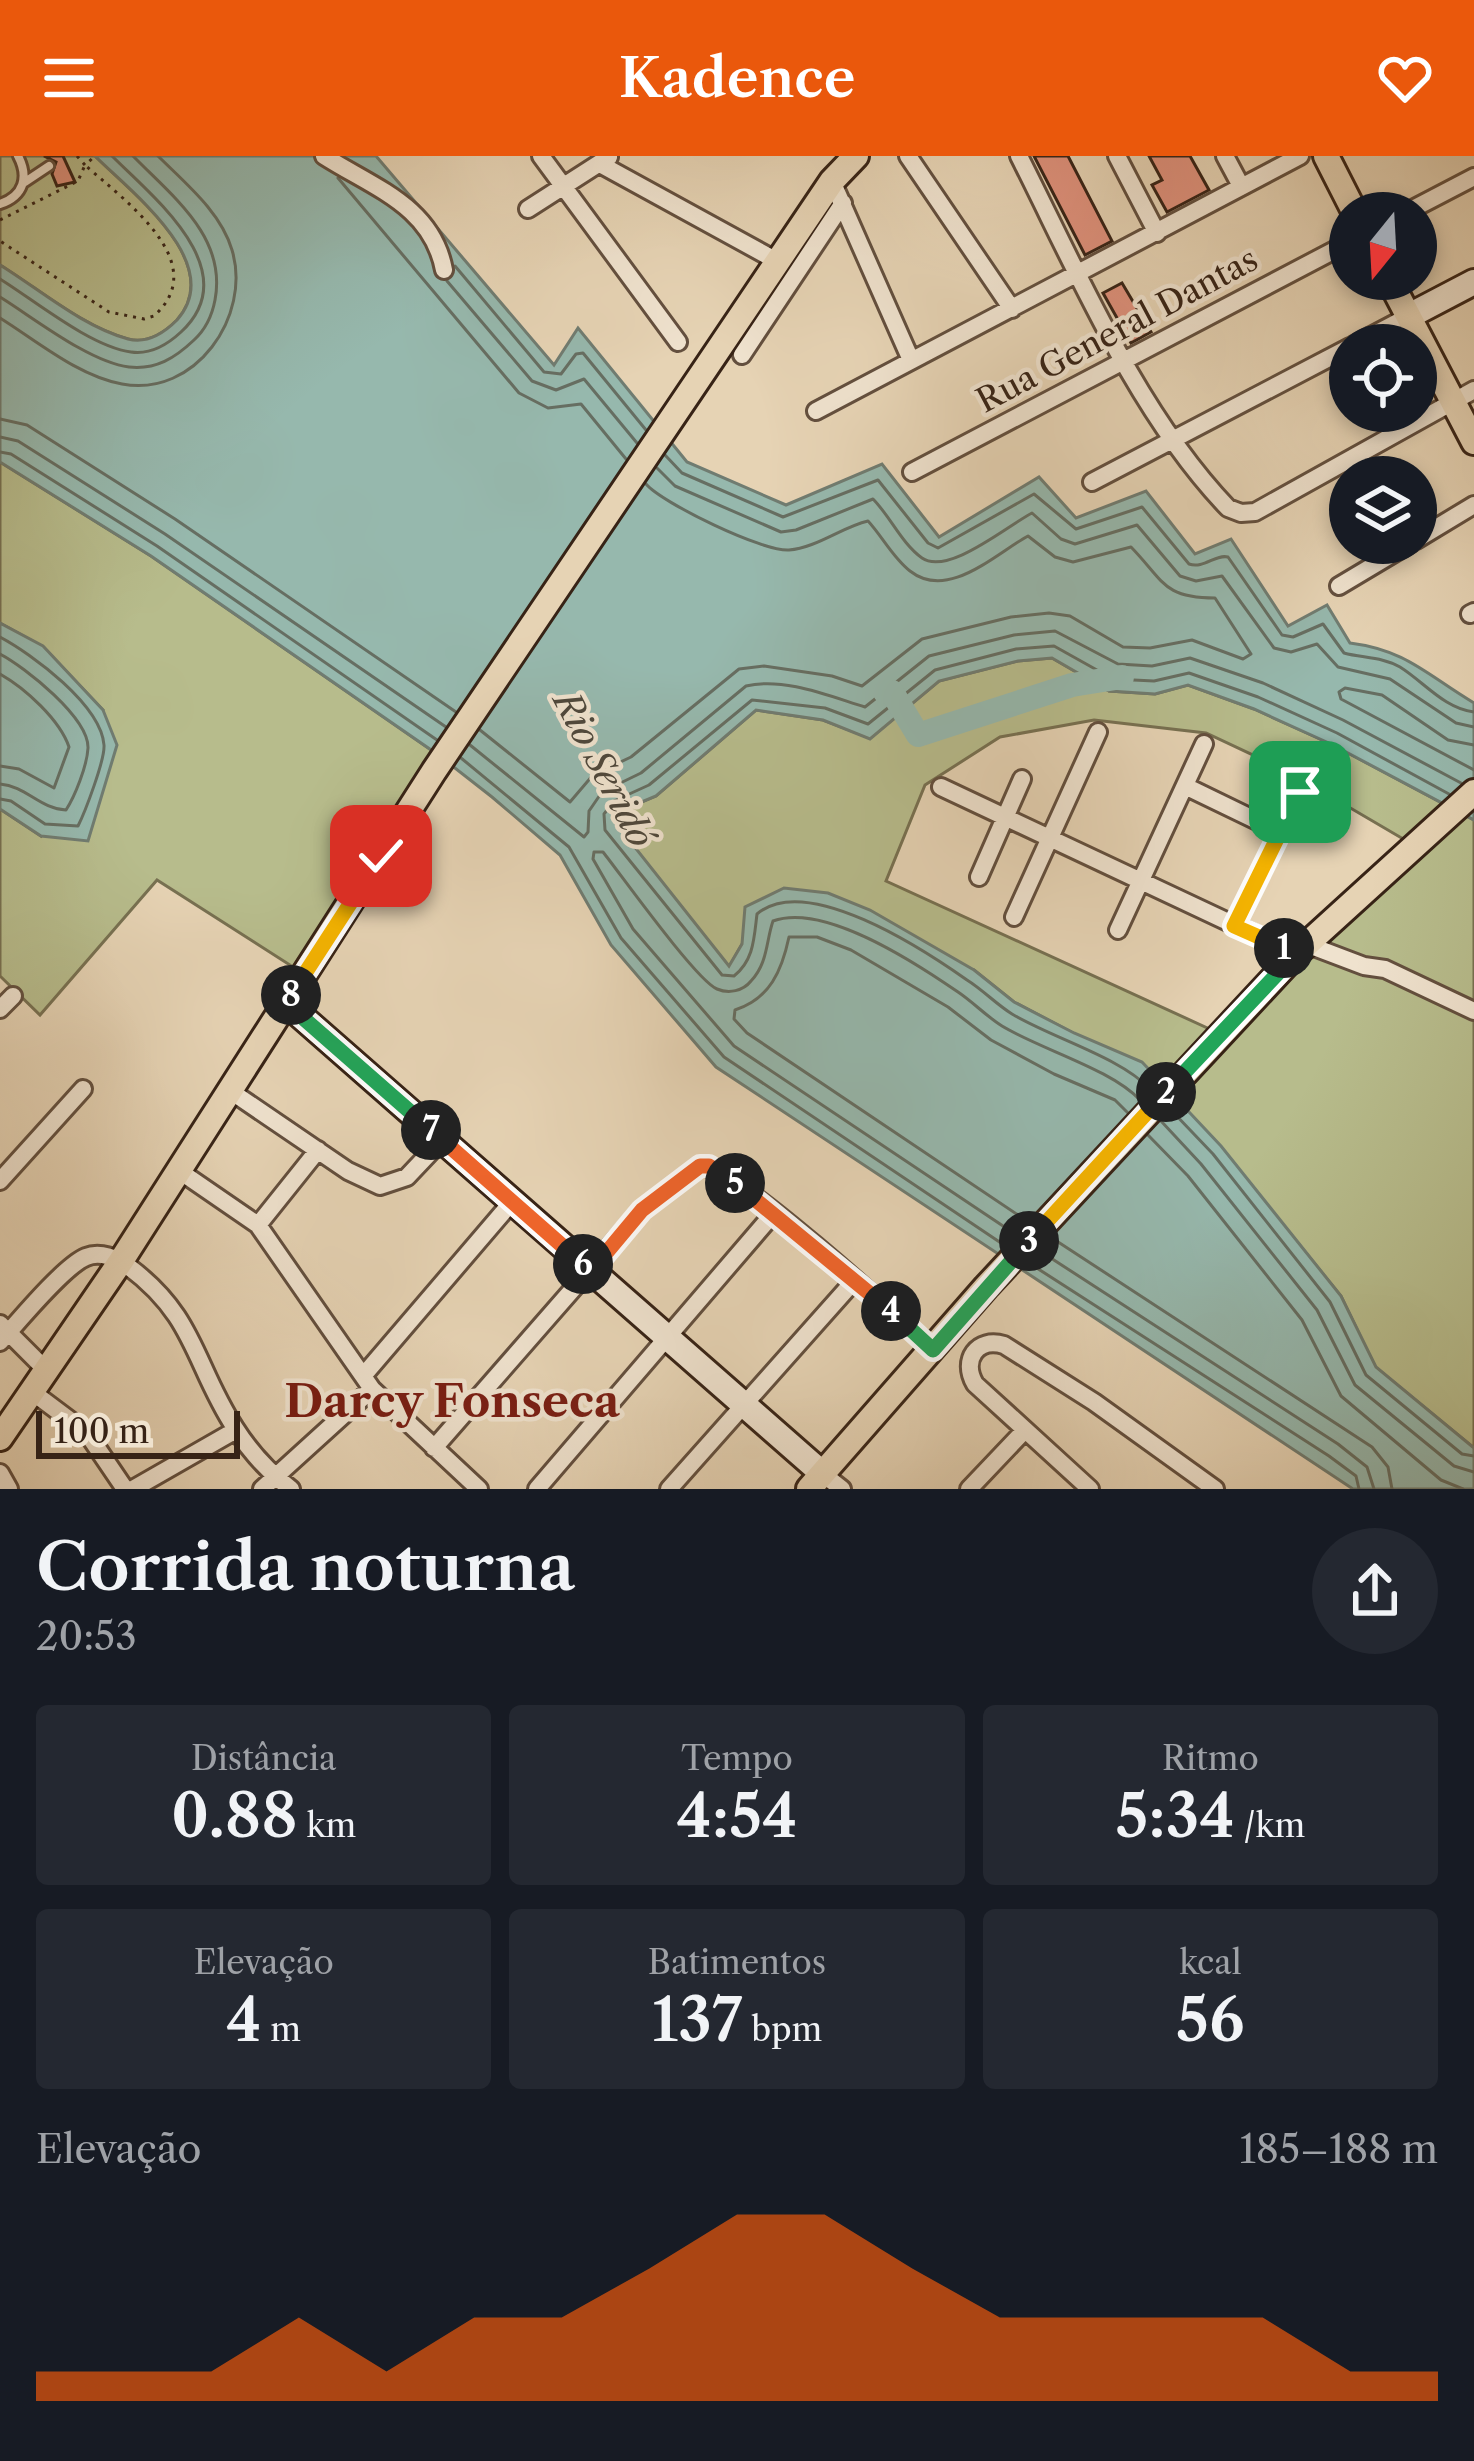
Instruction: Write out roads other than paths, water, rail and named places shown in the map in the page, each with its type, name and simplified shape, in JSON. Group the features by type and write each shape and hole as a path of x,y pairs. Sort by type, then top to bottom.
{"main road":[{"path":"0,1438 121,1261 434,771 777,261 837,192 856,156"},
{"path":"1326,156 1344,192"},
{"path":"1400,300 1464,396 1474,442"},
{"path":"825,1484 986,1287 1196,1059 1301,949 1474,792"}],"street":[{"path":"324,156 427,224 444,270"},
{"path":"541,156 678,342"},
{"path":"908,156 1012,309"},
{"path":"1019,156 1124,359 1175,440 1228,508 1255,512 1464,396"},
{"path":"1117,156 1157,233"},
{"path":"1225,156 1241,186"},
{"path":"816,411 1300,156"},
{"path":"528,209 604,160 777,261"},
{"path":"1437,196 1474,177"},
{"path":"742,355 837,192"},
{"path":"837,192 911,360"},
{"name":"Rua General Dantas","path":"912,472 1329,253"},
{"path":"1393,324 1474,282"},
{"path":"1092,482 1329,358"},
{"path":"1437,527 1474,505"},
{"path":"1339,586 1376,564"},
{"path":"1014,917 1098,732"},
{"path":"1118,930 1204,745"},
{"path":"979,877 1022,779"},
{"path":"1185,786 1280,832"},
{"path":"941,787 1234,926 1301,949 1385,969 1474,1011"},
{"path":"1234,926 1300,792"},
{"path":"286,1003 743,1402 825,1484"},
{"path":"0,1181 83,1089"},
{"path":"229,1090 366,1182 380,1186 406,1177 442,1140"},
{"path":"259,1225 318,1150"},
{"path":"434,1448 660,1193 681,1177 709,1166 933,1350"},
{"path":"178,1170 259,1225 368,1383 479,1489"},
{"path":"236,1430 129,1489 3,1333 79,1261 100,1254 121,1261 148,1281 189,1332 236,1430 277,1486 368,1383 511,1203"},
{"path":"537,1489 773,1214"},
{"path":"669,1489 854,1281"},
{"path":"1090,1489 975,1384 968,1370 974,1351 988,1342 1004,1345 1094,1402 1215,1489"},
{"path":"968,1489 1025,1430"},
{"path":"0,1473 9,1489"}],"lane":[{"path":"18,156 24,183"},
{"path":"0,204 49,166"}],"water":[{"name":"Rio Seridó","path":"95,156 376,156 554,365 578,328 687,462 786,505 882,464 939,537 1039,477 1076,518 1146,491 1195,554 1231,539 1288,626 1327,605 1350,643 1401,658 1474,703 1474,820 1254,709 1188,685 1155,694 1109,691 1052,658 1018,661 939,681 870,739 823,720 756,710 656,796 620,811 614,821 729,966 742,944 745,907 784,888 828,893 870,910 974,970 1014,1002 1142,1062 1221,1146 1341,1296 1376,1367 1474,1448 1474,1489 1353,1489 716,1067 611,945 560,855 492,797 151,556 0,462 0,265 78,317 128,339 161,333 177,320 189,298 190,276 183,253 168,230"},
{"path":"0,623 43,646 103,710 117,745 88,841 41,836 0,809"}],"waterway":[{"path":"885,692 892,692 918,735 1072,685 1122,677"}],"district":[{"name":"Darcy Fonseca","path":"452,1401"}]}
